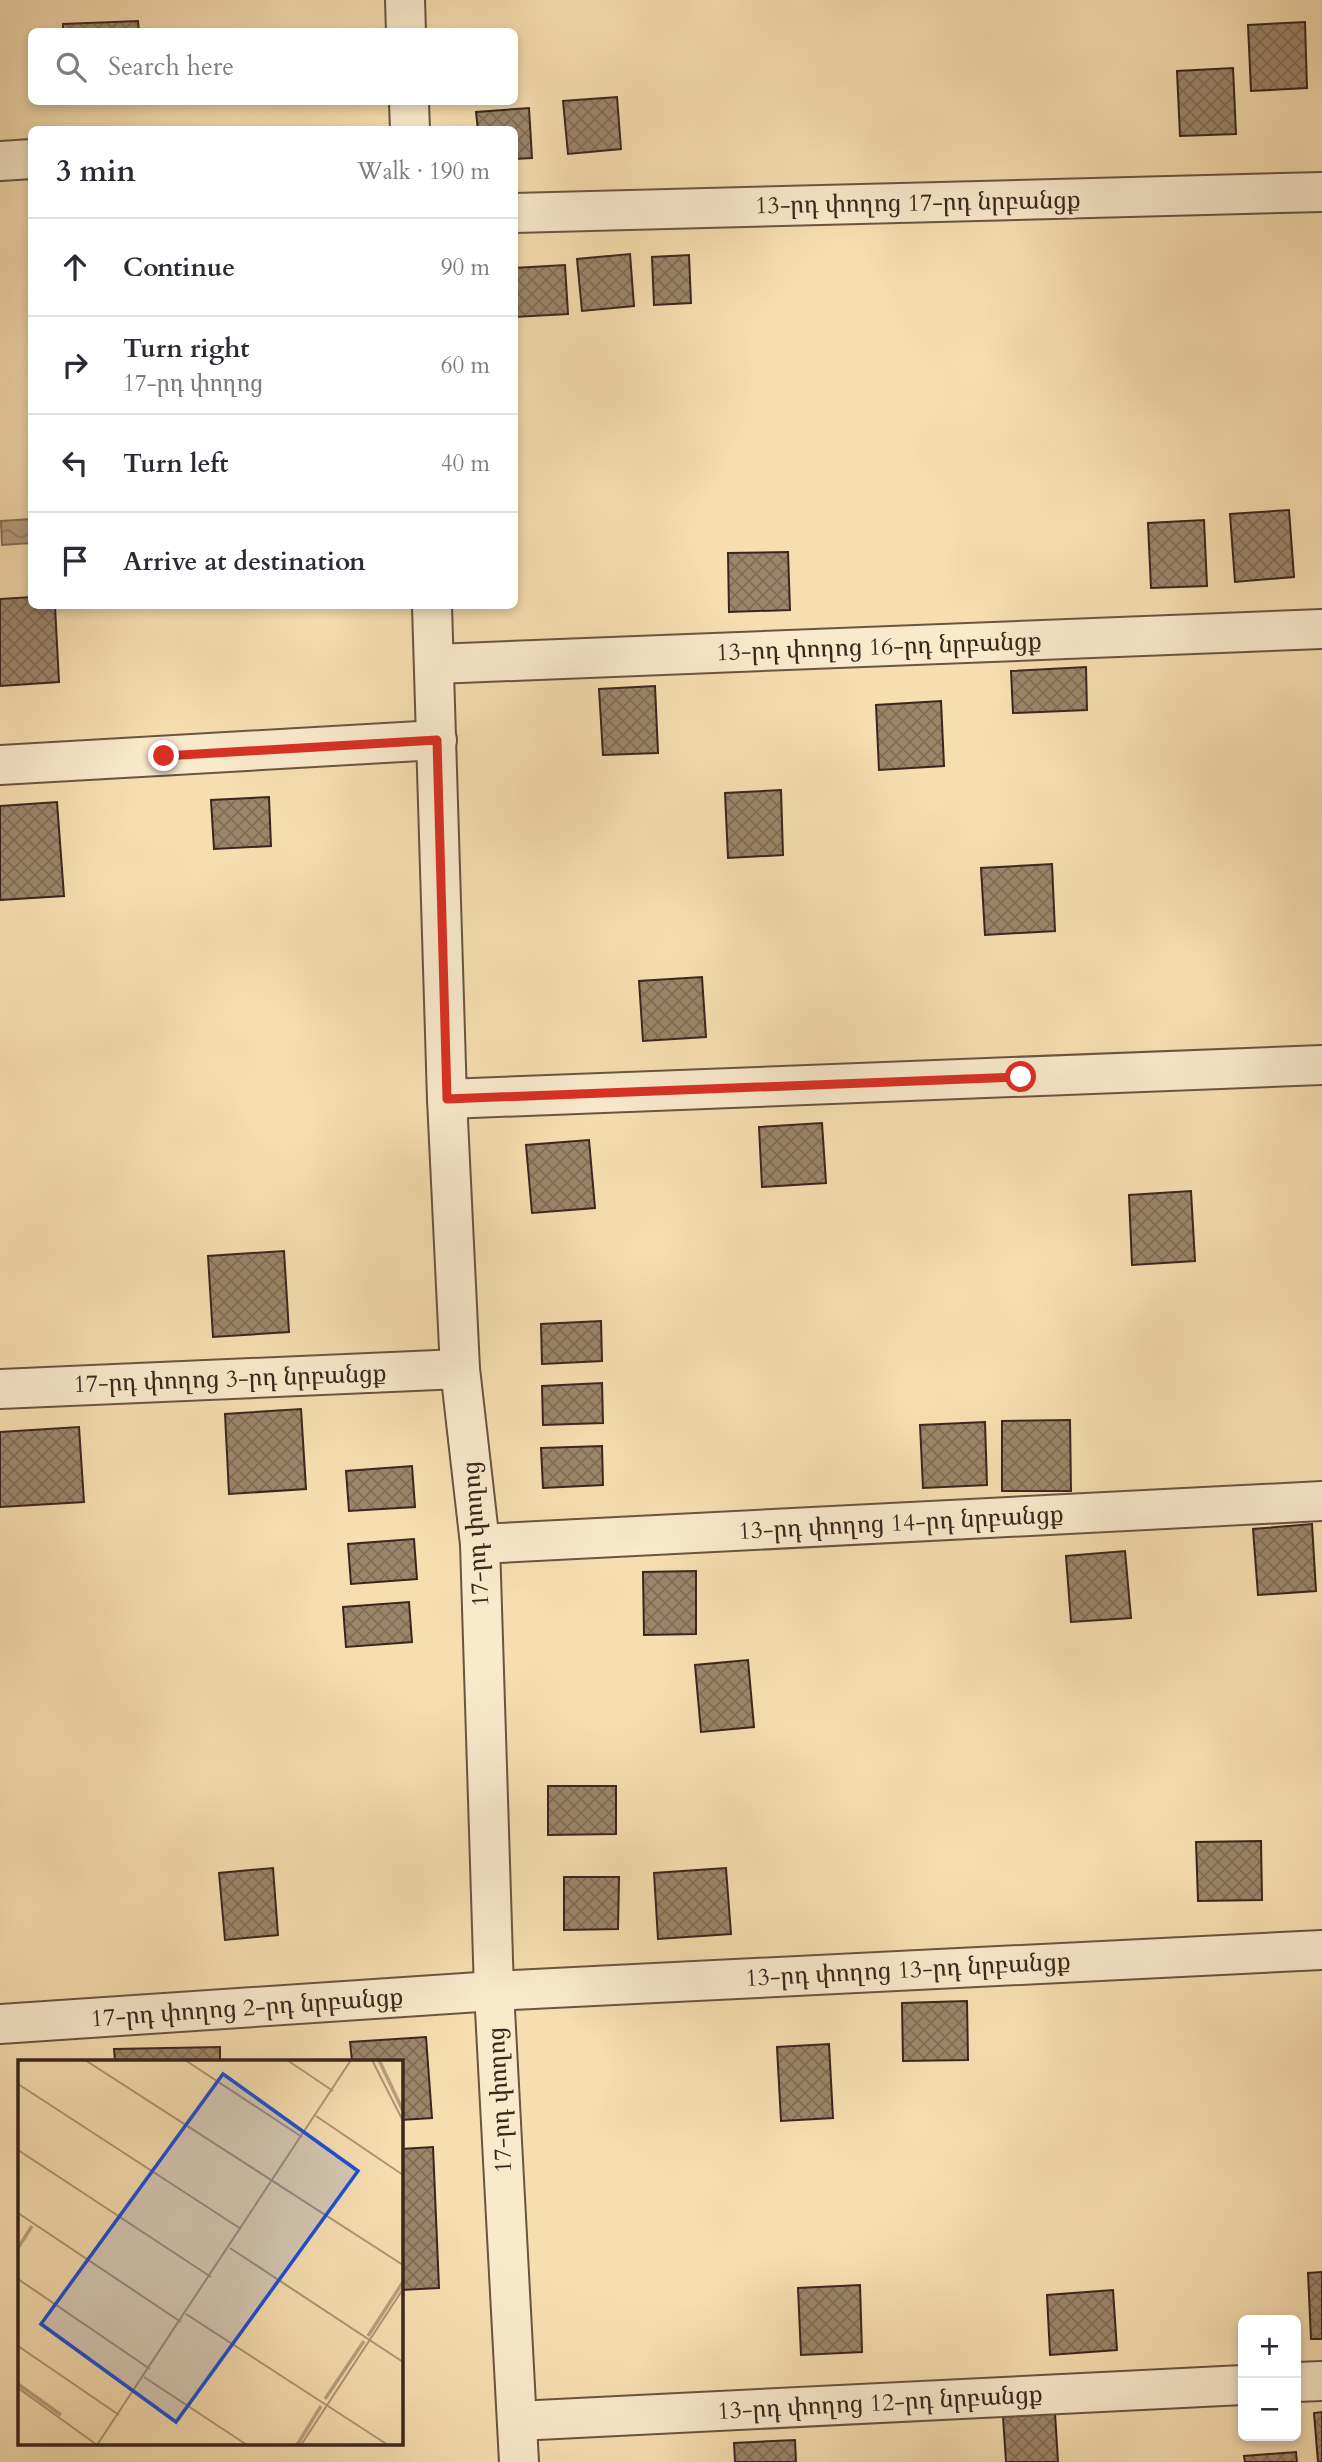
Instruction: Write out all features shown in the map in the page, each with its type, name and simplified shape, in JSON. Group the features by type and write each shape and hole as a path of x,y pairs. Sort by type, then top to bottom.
{"street":[{"path":"405,0 406,28"},
{"path":"409,105 410,126"},
{"path":"0,161 28,159"},
{"name":"13-րդ փողոց 17-րդ նրբանցք","path":"518,213 1322,192"},
{"name":"17-րդ փողոց","path":"432,609 447,1099 460,1369 480,1544 494,1991 519,2462"},
{"name":"13-րդ փողոց 16-րդ նրբանցք","path":"435,664 1322,629"},
{"path":"0,765 437,740"},
{"path":"447,1099 1322,1065"},
{"name":"17-րդ փողոց 3-րդ նրբանցք","path":"0,1389 460,1369"},
{"name":"13-րդ փողոց 14-րդ նրբանցք","path":"480,1544 1322,1501"},
{"name":"13-րդ փողոց 13-րդ նրբանցք","path":"494,1991 1322,1950"},
{"name":"17-րդ փողոց 2-րդ նրբանցք","path":"0,2024 494,1991"},
{"path":"1301,2382 1322,2381"},
{"name":"13-րդ փողոց 12-րդ նրբանցք","path":"517,2421 1238,2385"}],"water":[{"path":"28,519 28,543 2,545 1,521"}],"building":[{"path":"138,21 139,28 63,28 63,24"},
{"path":"1305,22 1307,88 1251,91 1248,25"},
{"path":"1233,68 1236,134 1180,136 1177,71"},
{"path":"617,97 621,149 568,154 563,101"},
{"path":"529,108 532,158 518,159 518,126 478,126 476,112"},
{"path":"630,254 634,306 582,311 577,259"},
{"path":"689,255 691,303 654,305 652,257"},
{"path":"565,265 568,314 518,317 518,268"},
{"path":"1289,510 1294,577 1235,582 1230,514"},
{"path":"1204,520 1207,586 1151,588 1148,523"},
{"path":"788,552 790,610 729,612 728,553"},
{"path":"28,597 28,609 55,609 59,682 0,686 0,599"},
{"path":"1086,667 1087,710 1013,713 1011,671"},
{"path":"655,686 658,753 603,755 599,689"},
{"path":"941,701 944,766 879,770 876,705"},
{"path":"781,790 783,855 728,858 725,793"},
{"path":"269,797 271,846 214,849 211,800"},
{"path":"57,802 64,896 0,900 0,806"},
{"path":"1052,864 1055,931 985,935 981,868"},
{"path":"702,977 706,1037 643,1041 639,981"},
{"path":"822,1123 826,1183 762,1187 759,1127"},
{"path":"589,1140 595,1208 532,1213 526,1145"},
{"path":"1191,1191 1195,1261 1132,1265 1129,1195"},
{"path":"284,1251 289,1332 213,1337 208,1256"},
{"path":"601,1321 602,1361 542,1364 541,1324"},
{"path":"602,1383 603,1423 543,1425 542,1386"},
{"path":"301,1409 306,1489 229,1494 225,1414"},
{"path":"1070,1420 1071,1491 1002,1491 1002,1421"},
{"path":"985,1422 987,1485 923,1488 920,1425"},
{"path":"79,1427 84,1502 0,1507 0,1432"},
{"path":"602,1446 603,1485 543,1488 541,1448"},
{"path":"412,1466 415,1507 349,1511 346,1471"},
{"path":"1312,1524 1316,1591 1258,1595 1253,1529"},
{"path":"414,1539 417,1579 351,1584 348,1544"},
{"path":"1125,1551 1131,1618 1071,1622 1066,1556"},
{"path":"696,1571 696,1634 644,1635 643,1572"},
{"path":"409,1602 412,1642 346,1647 343,1607"},
{"path":"748,1660 754,1727 701,1732 695,1665"},
{"path":"548,1786 616,1786 616,1834 548,1835"},
{"path":"1261,1841 1262,1900 1198,1901 1196,1842"},
{"path":"273,1868 278,1935 225,1940 219,1873"},
{"path":"726,1868 731,1934 658,1939 654,1873"},
{"path":"564,1877 619,1877 618,1929 564,1930"},
{"path":"967,2001 968,2060 903,2061 902,2003"},
{"path":"426,2037 432,2118 402,2120 402,2060 352,2060 350,2042"},
{"path":"829,2044 833,2118 781,2121 777,2047"},
{"path":"220,2047 220,2060 115,2060 114,2049"},
{"path":"433,2147 439,2288 402,2290 402,2149"},
{"path":"1322,2272 1322,2339 1311,2339 1308,2273"},
{"path":"860,2285 862,2352 801,2355 798,2288"},
{"path":"1113,2290 1117,2350 1050,2355 1047,2295"},
{"path":"1322,2412 1322,2462 1318,2462 1314,2413"},
{"path":"1055,2413 1058,2462 1006,2462 1003,2417"},
{"path":"795,2440 796,2462 735,2462 734,2443"},
{"path":"1296,2452 1297,2462 1245,2462 1244,2456"}],"route":[{"path":"164,756 437,740 447,1099 1021,1077"}]}
